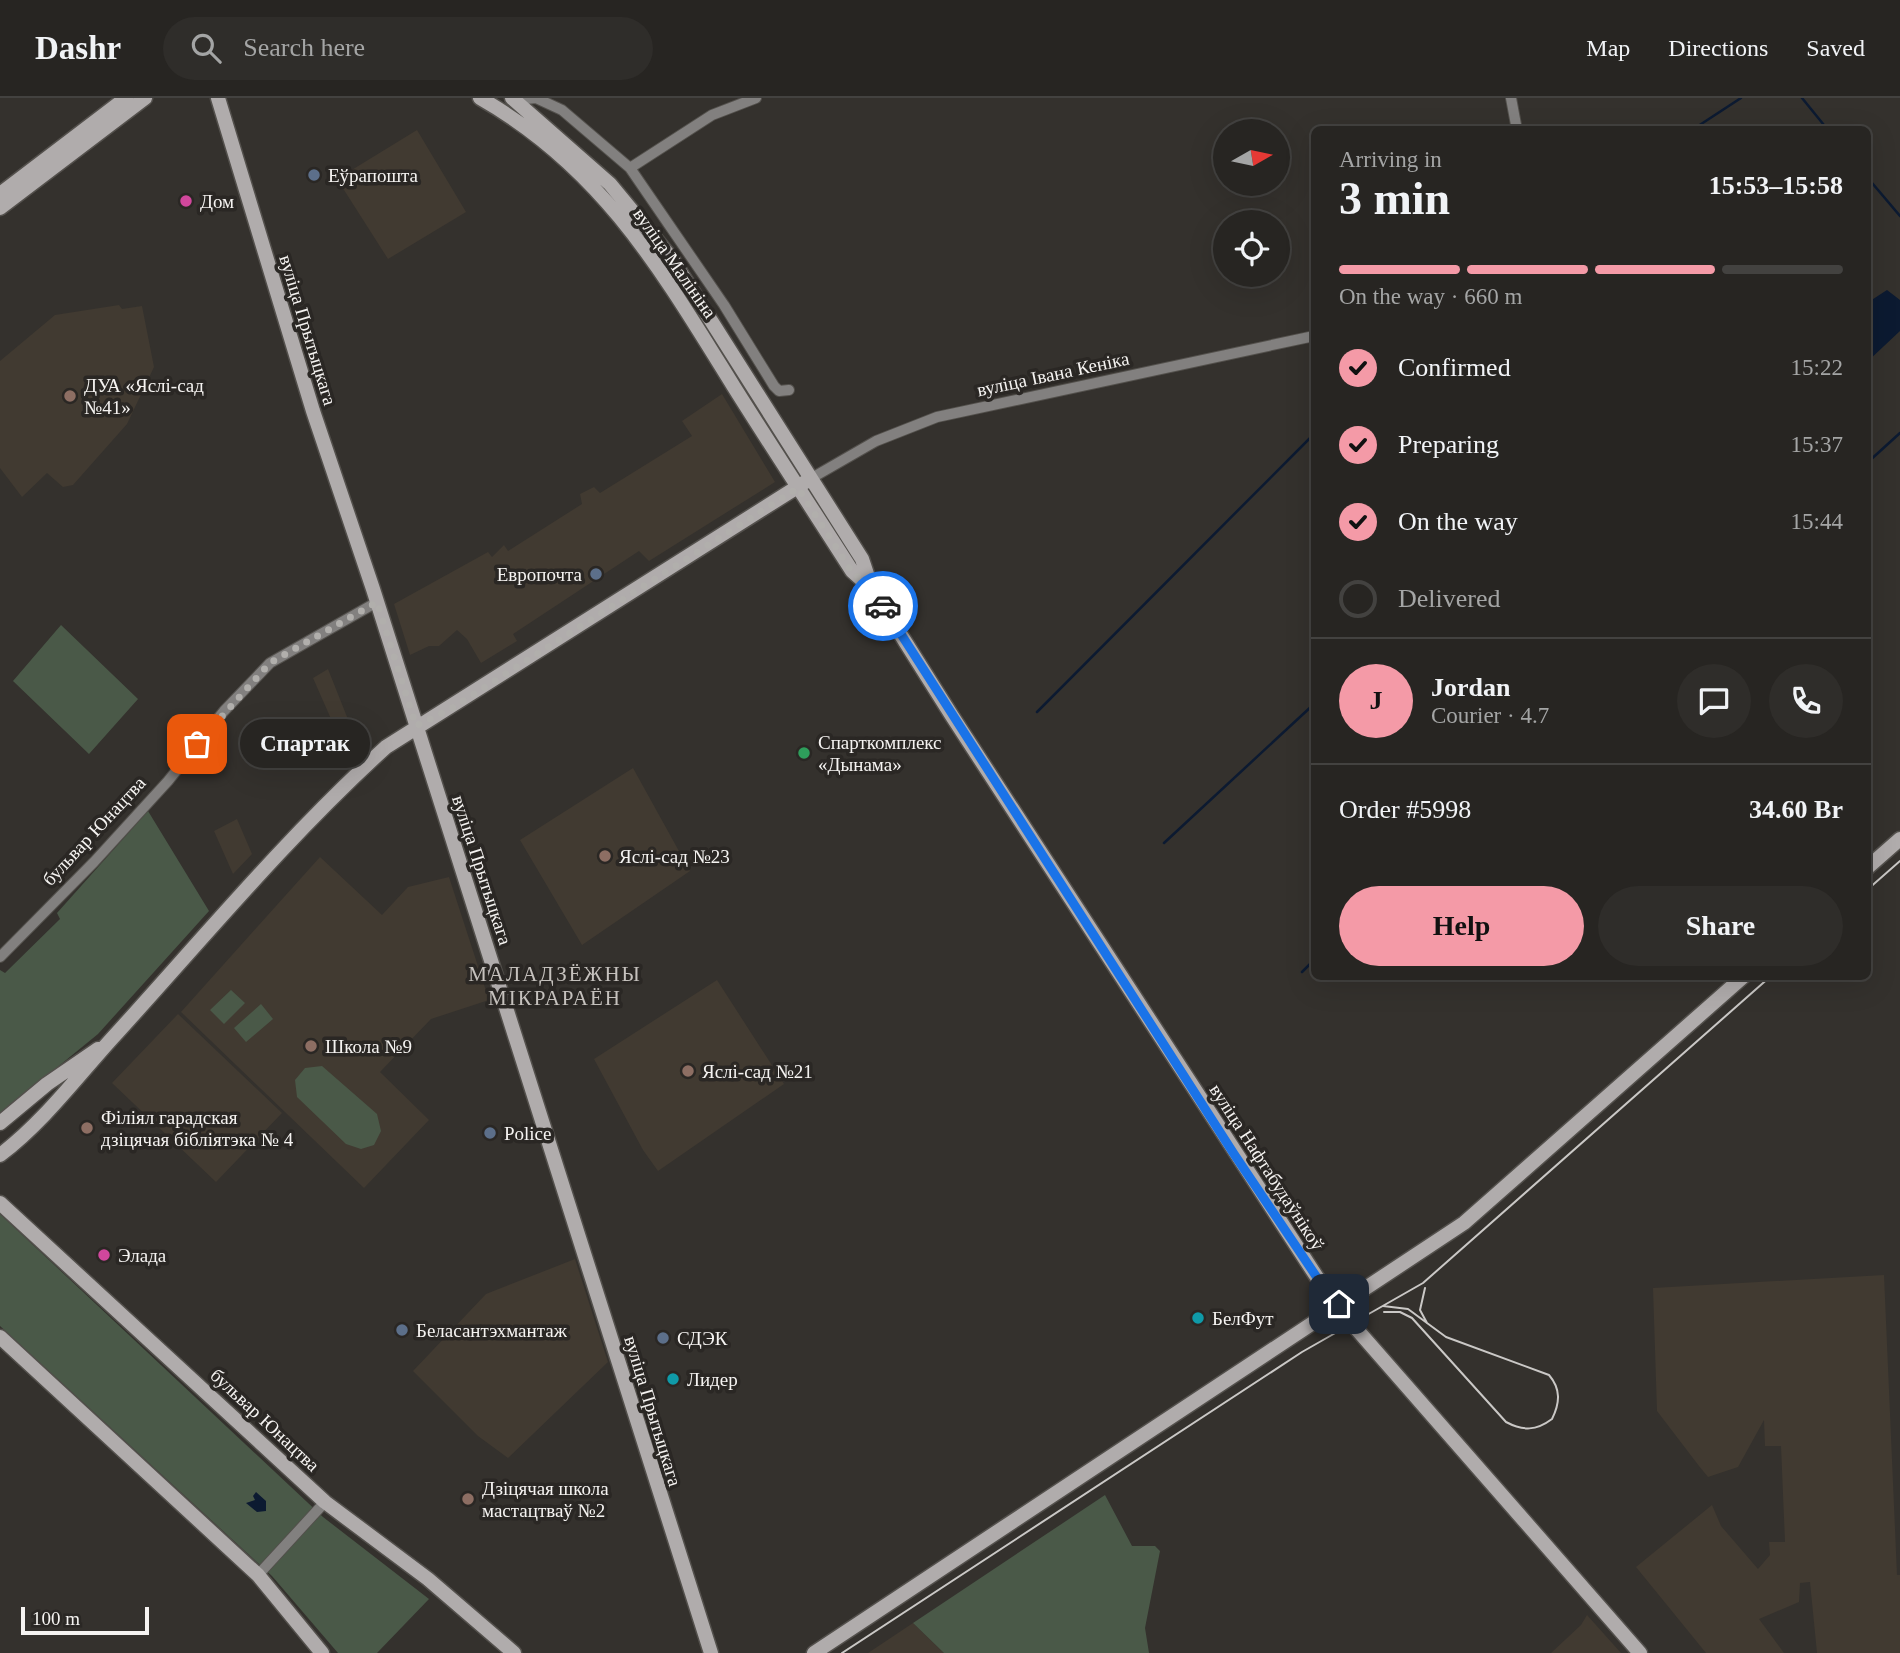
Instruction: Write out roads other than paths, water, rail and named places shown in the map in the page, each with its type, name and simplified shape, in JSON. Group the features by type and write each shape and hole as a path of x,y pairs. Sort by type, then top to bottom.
{"main road":[{"path":"0,194 126,98"},
{"path":"0,208 145,98"},
{"name":"вуліца Прытыцкага","path":"218,98 313,411 377,602 711,1653"},
{"name":"вуліца Малініна","path":"480,98 510,115 556,150 614,209 654,258 753,418 804,483"},
{"name":"вуліца Малініна","path":"513,99 610,184 672,259 766,408 804,483"},
{"path":"0,1155 17,1142 84,1073 110,1040 327,802 386,747 416,726 449,710 804,483"},
{"name":"вуліца Нафтабудаўнікоў","path":"804,483 867,566 872,589 1234,1154 1320,1282 1353,1325 1640,1653"},
{"path":"1871,864 1900,839"},
{"path":"814,1653 1464,1223 1739,980"},
{"path":"0,1123 47,1084 110,1040"},
{"name":"бульвар Юнацтва","path":"0,1203 325,1502 428,1579 514,1653"},
{"path":"0,1337 258,1575 322,1653"}],"street":[{"name":"вуліца Малініна","path":"513,99 536,98 562,110 630,168 784,391 766,408"},
{"path":"630,168 712,115 756,98"},
{"path":"1511,98 1516,126"},
{"name":"вуліца Івана Кеніка","path":"804,483 876,441 937,418 1311,338"},
{"path":"753,418 766,408"},
{"name":"бульвар Юнацтва","path":"0,957 94,862 168,781 224,711 270,663 377,602"},
{"path":"258,1575 325,1502"}],"water":[{"path":"1887,290 1900,300 1900,331 1871,358 1871,300"},
{"path":"256,1492 266,1501 266,1511 257,1512 246,1503 255,1500 253,1496"}],"waterway":[{"path":"1698,126 1741,98"},
{"path":"1802,98 1825,126"},
{"path":"1871,182 1900,216"},
{"path":"1871,459 1900,433"},
{"path":"1037,712 1311,437"},
{"path":"1164,843 1311,707"},
{"path":"1302,972 1311,963"}],"tram line":[{"path":"1871,886 1900,861"},
{"path":"842,1653 1302,1352 1423,1283 1766,980"},
{"path":"1425,1288 1420,1310 1427,1323"},
{"path":"1383,1306 1408,1309 1446,1337 1549,1375 1556,1386 1558,1396 1552,1419 1540,1426 1529,1428 1506,1422 1412,1318 1400,1312 1384,1312"}],"place":[{"name":"Еўрапошта","path":"314,175"},
{"name":"Дом","path":"186,201"},
{"name":"ДУА «Яслі-сад №41»","path":"70,396"},
{"name":"Европочта","path":"596,574"},
{"name":"Спартак","path":"197,744"},
{"name":"Спарткомплекс «Дынама»","path":"804,753"},
{"name":"Яслі-сад №23","path":"605,856"},
{"name":"Школа №9","path":"311,1046"},
{"name":"Яслі-сад №21","path":"688,1071"},
{"name":"Філіял гарадская дзіцячая бібліятэка № 4","path":"87,1128"},
{"name":"Police","path":"490,1133"},
{"name":"Элада","path":"104,1255"},
{"name":"БелФут","path":"1198,1318"},
{"name":"Беласантэхмантаж","path":"402,1330"},
{"name":"СДЭК","path":"663,1338"},
{"name":"Лидер","path":"673,1379"},
{"name":"Дзіцячая школа мастацтваў №2","path":"468,1499"}],"district":[{"name":"МАЛАДЗЁЖНЫ МІКРАРАЁН","path":"555,986"}]}
